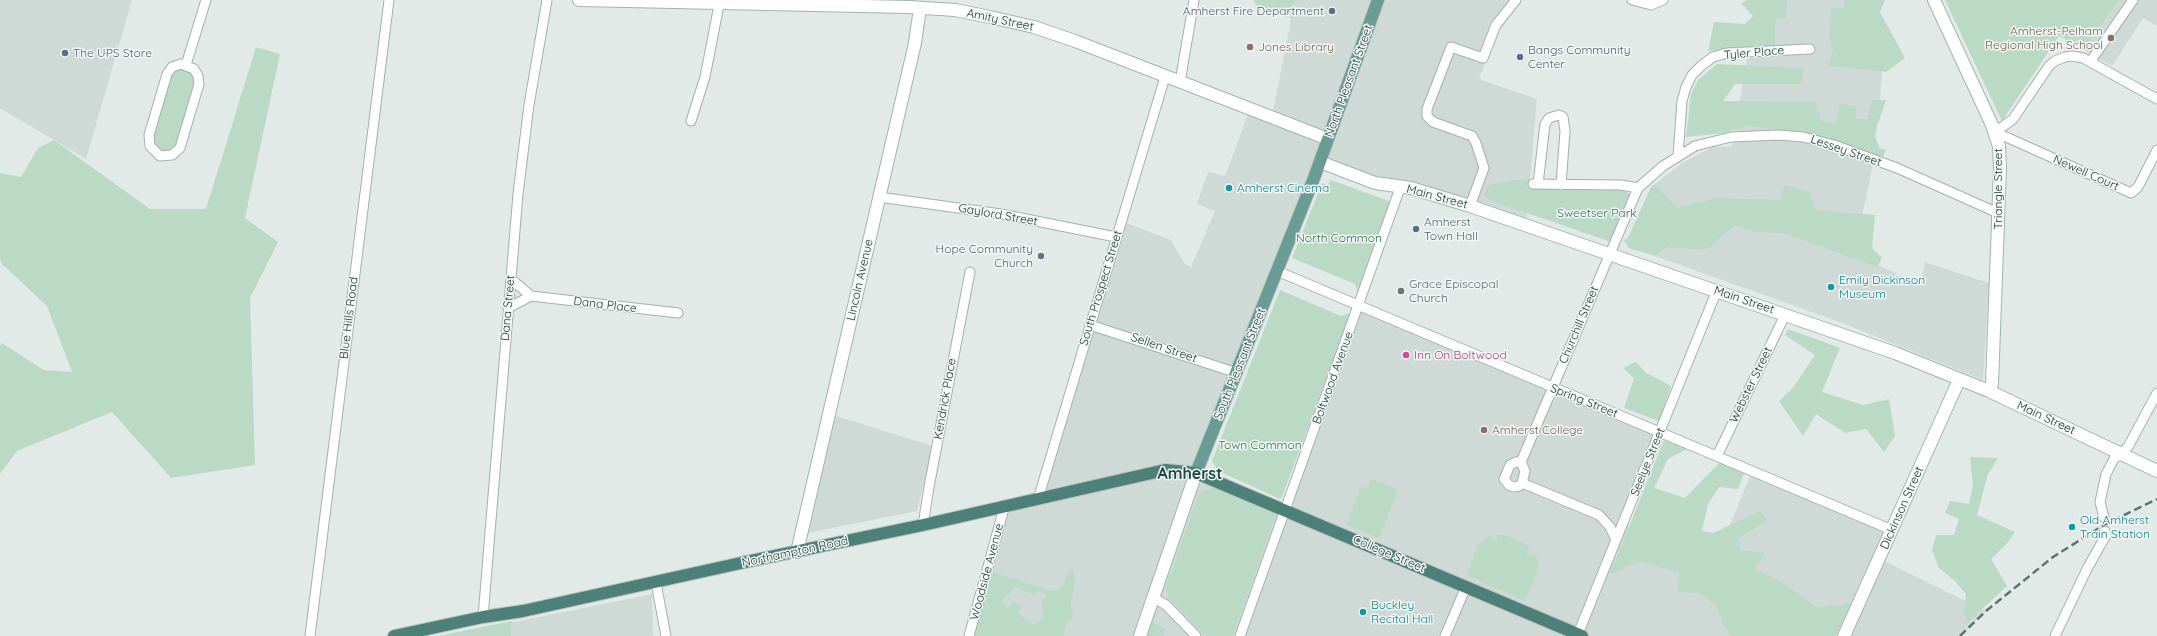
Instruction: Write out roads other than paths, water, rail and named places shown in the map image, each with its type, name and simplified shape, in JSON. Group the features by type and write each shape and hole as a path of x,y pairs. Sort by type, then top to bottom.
{"highway":[{"name":"Northampton Road","path":"394,636 483,617 523,611 923,526 1165,470 1196,473"},
{"name":"College Street","path":"1196,473 1580,635"}],"main road":[{"name":"Amity Street","path":"579,0 720,2 955,10 1034,26 1103,51 1165,77 1328,139"},
{"name":"North Pleasant Street","path":"1320,162 1378,0"},
{"name":"Triangle Street","path":"1934,0 1995,132 1999,146 2000,168 1992,384 1989,391"},
{"name":"Lincoln Avenue","path":"797,552 915,43 920,8"},
{"name":"Main Street","path":"1320,162 1375,183 1400,188 1411,188 1470,206 1717,290 1895,354 1989,391 2157,471"},
{"name":"South Pleasant Street","path":"1140,636 1196,473 1320,162"},
{"name":"Dickinson Street","path":"1844,636 1959,380"}],"street":[{"path":"186,65 206,0"},
{"name":"Blue Hills Road","path":"310,636 389,0"},
{"name":"Dana Street","path":"483,617 518,194 529,105 547,0"},
{"path":"1180,82 1194,0"},
{"path":"1470,206 1484,168 1476,143 1472,136 1433,122 1427,116 1427,109 1451,47 1483,58 1496,25 1516,0"},
{"path":"1632,0 1651,5 1664,0"},
{"path":"2090,62 2133,0"},
{"path":"691,122 705,78 720,2"},
{"name":"Tyler Place","path":"1678,156 1682,101 1686,87 1692,75 1702,65 1713,57 1728,53 1810,49"},
{"path":"1995,132 2013,119 2055,61 2072,56 2090,62 2157,99"},
{"path":"186,65 196,71 199,84 180,148 172,155 160,156 155,153 150,146 149,135 167,74 175,66 186,65"},
{"name":"South Prospect Street","path":"1038,499 1165,77"},
{"path":"1561,185 1564,131 1562,117 1559,115 1549,118 1545,124 1535,184 1561,185 1621,186 1638,188"},
{"name":"Newell Court","path":"1995,132 2131,193 2138,187 2157,150"},
{"name":"Lessey Street","path":"1638,188 1678,156 1695,146 1731,137 1779,135 1803,137 1834,145 1897,168 1998,213"},
{"name":"Boltwood Avenue","path":"1240,636 1400,188"},
{"name":"Churchill Street","path":"1521,462 1512,463 1504,479 1514,487 1519,486 1522,483 1525,471 1521,462 1638,188"},
{"name":"Gaylord Street","path":"879,197 1001,214 1116,237"},
{"name":"Spring Street","path":"1277,271 1892,530"},
{"name":"Kendrick Place","path":"923,526 970,272"},
{"path":"508,308 531,296 510,279"},
{"name":"Seelye Street","path":"1580,635 1616,540 1717,290"},
{"name":"Dana Place","path":"531,296 678,312"},
{"name":"Webster Street","path":"1717,456 1785,314"},
{"name":"Sellen Street","path":"1090,324 1237,373"},
{"path":"2104,517 2100,502 2102,489 2110,465 2128,447 2157,393"},
{"name":"Churchill Street","path":"1522,483 1599,515 1610,527 1616,540"},
{"name":"Woodside Avenue","path":"969,636 1004,508"},
{"path":"2055,636 2087,569 2106,535 2104,530"},
{"path":"656,583 666,636"},
{"path":"1445,636 1466,587"},
{"path":"1154,598 1166,605 1196,636"}],"railway":[{"path":"1960,636 1986,611 2053,557 2104,525 2157,499"}],"place":[{"name":"Amherst Fire Department","path":"1332,11"},
{"name":"Amherst-Pelham Regional High School","path":"2111,38"},
{"name":"Jones Library","path":"1250,47"},
{"name":"The UPS Store","path":"65,53"},
{"name":"Bangs Community Center","path":"1520,57"},
{"name":"Amherst Cinema","path":"1229,188"},
{"name":"Amherst Town Hall","path":"1416,229"},
{"name":"Hope Community Church","path":"1041,256"},
{"name":"Emily Dickinson Museum","path":"1831,287"},
{"name":"Grace Episcopal Church","path":"1401,291"},
{"name":"Inn On Boltwood","path":"1406,355"},
{"name":"Amherst College","path":"1484,430"},
{"name":"Old Amherst Train Station","path":"2072,527"},
{"name":"Buckley Recital Hall","path":"1363,612"}],"district":[{"name":"Amherst","path":"1190,474"}],"park label":[{"name":"Sweetser Park","path":"1597,213"},
{"name":"North Common","path":"1339,238"},
{"name":"Town Common","path":"1260,445"}]}
